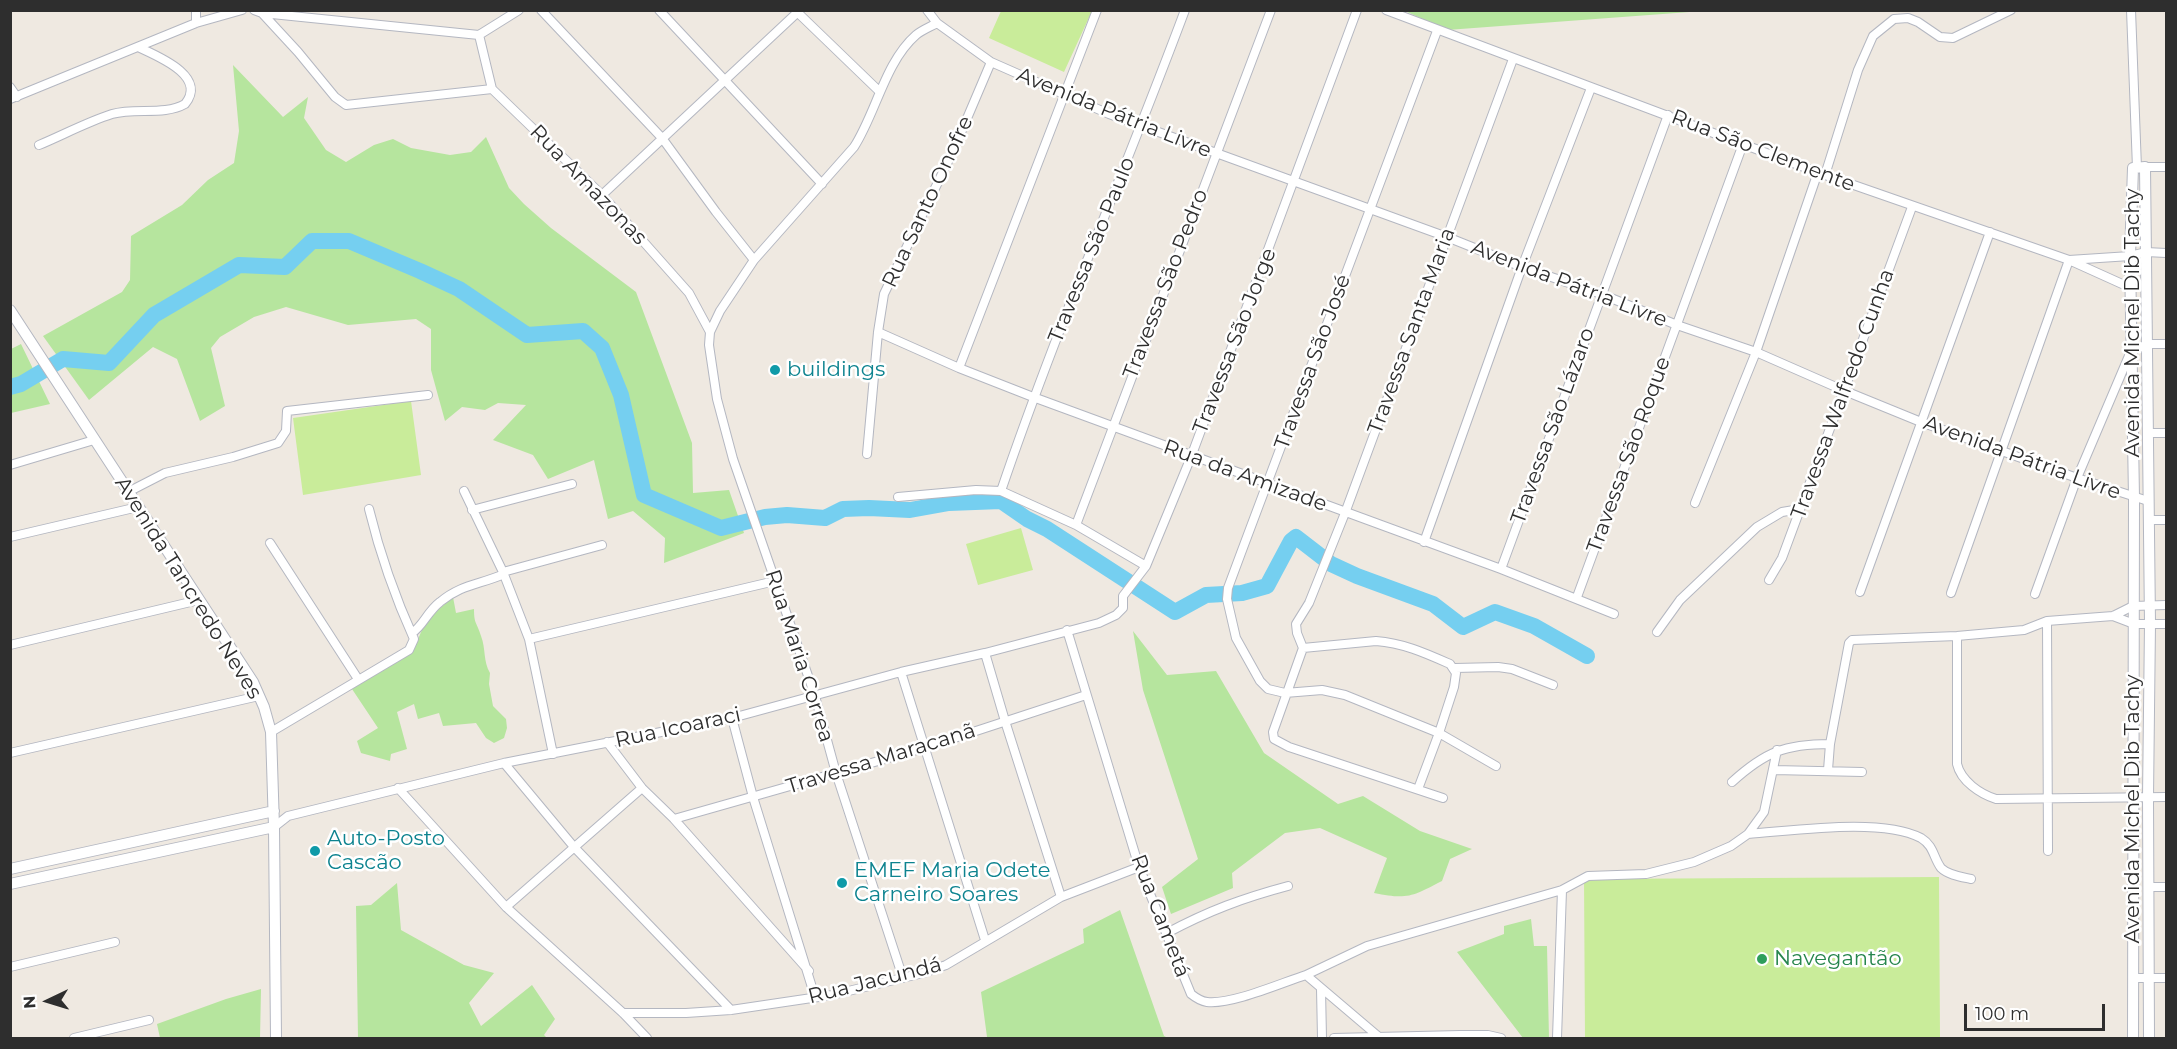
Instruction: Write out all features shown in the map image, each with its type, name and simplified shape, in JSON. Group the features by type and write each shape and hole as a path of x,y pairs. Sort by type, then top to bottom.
{"street":[{"path":"196,10 196,23"},
{"path":"10,87 14,98 196,23 242,10"},
{"path":"257,11 479,35 519,10"},
{"path":"541,10 662,138 754,260"},
{"path":"659,10 822,184"},
{"name":"Avenida Pátria Livre","path":"927,10 937,23 991,62 1142,126 1601,294 1677,325 1756,352 1921,422 2148,501"},
{"path":"959,368 1097,10"},
{"name":"Travessa São Paulo","path":"1000,491 1033,397 1142,126 1185,10"},
{"name":"Travessa São Pedro","path":"1076,525 1270,10"},
{"name":"Travessa São Jorge","path":"1067,630 1099,623 1116,615 1123,608 1123,596 1146,566 1191,457 1357,10"},
{"name":"Rua São Clemente","path":"1386,10 1822,174 2069,261 2130,256 2146,252 2166,253"},
{"path":"1695,503 1756,352 1858,70 1873,36 1894,19 1908,18 1940,37 1953,38 2011,10"},
{"path":"2131,10 2141,168 2166,167"},
{"path":"257,11 346,105 492,88 479,35"},
{"path":"602,195 798,11 880,92"},
{"path":"710,332 720,311 754,260 854,147 864,131 880,92 909,42 917,34 937,23"},
{"name":"Travessa São José","path":"1285,693 1268,689 1260,681 1236,638 1227,599 1228,588 1437,31"},
{"path":"39,145 113,114 168,109 185,104 191,92 185,75 164,60 138,47"},
{"name":"Travessa Santa Maria","path":"1303,648 1296,624 1309,603 1345,513 1513,59"},
{"name":"Rua Santo Onofre","path":"867,454 878,332 884,294 954,149 991,62"},
{"name":"Rua Amazonas","path":"492,88 602,195 689,293 710,332"},
{"path":"1425,542 1522,267 1591,88"},
{"name":"Travessa São Lázaro","path":"1501,569 1668,115"},
{"name":"Travessa São Roque","path":"1577,597 1743,144"},
{"name":"Avenida Michel Dib Tachy","path":"2133,1038 2134,498 2130,288 2133,168 2141,168 2148,344 2150,605 2148,1038"},
{"name":"Travessa Walfredo Cunha","path":"1769,580 1782,558 1912,207"},
{"path":"1860,592 1990,232"},
{"path":"1951,593 2069,261 2130,288"},
{"name":"Avenida Tancredo Neves","path":"12,317 29,338 253,682 259,696 271,732 276,1038"},
{"name":"Rua Maria Correa","path":"710,332 710,353 717,399 733,459 814,696 836,773 903,978"},
{"name":"Rua da Amizade","path":"878,332 959,368 1033,397 1577,597 1614,614"},
{"path":"2035,594 2077,478 2131,351 2148,344 2166,344"},
{"path":"128,492 165,473 232,458 278,443 286,430 287,411 428,395"},
{"path":"2149,433 2166,433"},
{"path":"10,465 94,440"},
{"path":"472,510 572,484"},
{"path":"898,497 976,490 1000,491 1076,525 1146,566"},
{"path":"464,491 503,573 529,639 553,754"},
{"path":"10,537 138,507"},
{"path":"271,732 409,650 414,639 406,624 378,546 369,509"},
{"path":"1657,632 1680,600 1757,526 1779,513 1800,509"},
{"path":"2148,520 2166,520"},
{"path":"270,543 358,679"},
{"path":"412,633 419,629 426,614 456,590 503,573 602,545"},
{"path":"529,639 774,581"},
{"path":"10,645 199,600"},
{"path":"1828,770 1830,744 1852,639 1957,636 2024,630 2047,621 2113,616 2133,606 2166,605"},
{"path":"2113,616 2134,624 2166,624"},
{"path":"2047,621 2048,851"},
{"name":"Rua Icoaraci","path":"274,827 288,816 398,788 504,763 732,717 1067,630"},
{"name":"Rua Cametá","path":"1067,630 1139,867 1191,994 1206,1002 1232,1000 1306,975 1367,946 1562,890 1588,876 1646,874 1694,862 1722,852 1748,834"},
{"path":"1957,636 1957,764 1959,774 1985,795 1996,799 2166,797"},
{"path":"1443,798 1289,747 1274,739 1273,732 1285,693 1303,648 1376,641 1388,642 1409,646 1455,668 1512,669 1553,686"},
{"path":"985,652 1061,897"},
{"path":"1418,789 1454,687 1455,668"},
{"path":"901,672 985,940"},
{"path":"1285,693 1322,690 1345,695 1439,733 1496,766"},
{"name":"Travessa Maracanã","path":"674,819 924,748 1086,695"},
{"path":"10,753 259,696"},
{"path":"732,717 753,797 809,971 815,997"},
{"path":"607,742 642,788 674,819 809,971"},
{"path":"1732,782 1749,766 1777,750 1813,744 1830,744"},
{"path":"1748,834 1764,812 1777,750"},
{"path":"504,763 574,848 731,1010"},
{"path":"1774,770 1862,772"},
{"path":"398,788 506,907 623,1013 647,1038"},
{"path":"506,907 642,788"},
{"path":"10,869 274,811 288,816"},
{"path":"10,884 274,827"},
{"path":"1748,834 1818,828 1896,830 1921,838 1933,848 1942,869 1971,879"},
{"path":"89,852 93,866"},
{"name":"Rua Jacundá","path":"623,1013 731,1010 815,997 903,978 946,965 1061,897 1139,867"},
{"path":"1167,933 1201,914 1246,897 1288,886"},
{"path":"2149,887 2166,887"},
{"path":"1557,1038 1562,890"},
{"path":"10,967 115,942"},
{"path":"1306,975 1379,1037"},
{"path":"2133,978 2166,978"},
{"path":"1321,989 1322,1038"},
{"path":"74,1038 149,1020"},
{"path":"1334,1038 1488,1035 1500,1038"}],"green space":[{"path":"1001,10 1092,11 1064,72 989,38"},
{"path":"1405,11 1703,11 1447,30"},
{"path":"233,65 283,117 308,97 304,118 326,150 346,162 374,145 393,139 411,148 450,155 471,152 486,137 509,188 524,204 551,228 636,292 692,443 693,493 729,490 744,533 664,563 665,538 633,511 608,519 594,460 548,479 533,455 493,440 526,405 498,403 485,410 462,407 445,421 431,370 431,329 416,319 348,325 286,307 254,317 220,337 211,348 225,406 200,421 177,359 153,347 89,400 43,336 122,292 130,280 131,236 182,205 208,180 234,163 239,131"},
{"path":"21,344 50,404 11,413 11,349"},
{"path":"411,401 421,475 303,495 293,418"},
{"path":"1021,528 1033,570 978,585 966,544"},
{"path":"453,597 456,613 474,609 475,621 483,641 486,664 490,673 489,684 493,706 506,719 507,728 504,738 494,743 486,738 476,723 443,726 439,713 418,719 414,704 397,712 407,749 391,754 390,761 361,753 357,741 378,728 352,689 414,649 426,620"},
{"path":"1133,631 1167,675 1216,671 1264,753 1338,804 1363,796 1420,831 1472,849 1450,859 1442,881 1417,893 1395,896 1374,893 1387,858 1320,828 1285,833 1232,873 1233,888 1171,914 1162,887 1198,859 1143,690"},
{"name":"Navegantão","path":"1939,877 1940,1038 1585,1038 1584,879"},
{"path":"397,883 401,930 464,965 494,973 469,1003 481,1026 532,985 555,1019 544,1035 547,1038 358,1038 356,906 371,905"},
{"path":"1120,910 1164,1036 1168,1038 977,1038 987,1037 981,992 1084,943 1083,929"},
{"path":"1531,919 1534,946 1547,946 1549,1038 1523,1038 1457,952 1504,934 1504,926"},
{"path":"261,989 260,1038 160,1038 157,1024"}],"waterway":[{"path":"10,387 21,384 63,359 109,363 154,315 239,265 285,267 312,241 349,241 459,289 527,335 583,331 602,348 621,395 644,495 721,528 765,517 787,515 825,518 843,509 910,510 949,503 1001,501 1175,612 1206,595 1242,593 1267,586 1291,541 1296,537 1331,564 1433,604 1463,627 1495,612 1534,626 1587,656"}],"place":[{"name":"buildings","path":"775,370"},
{"name":"Auto-Posto Cascão","path":"315,851"},
{"name":"EMEF Maria Odete Carneiro Soares","path":"842,883"},
{"name":"Navegantão","path":"1762,959"}]}
